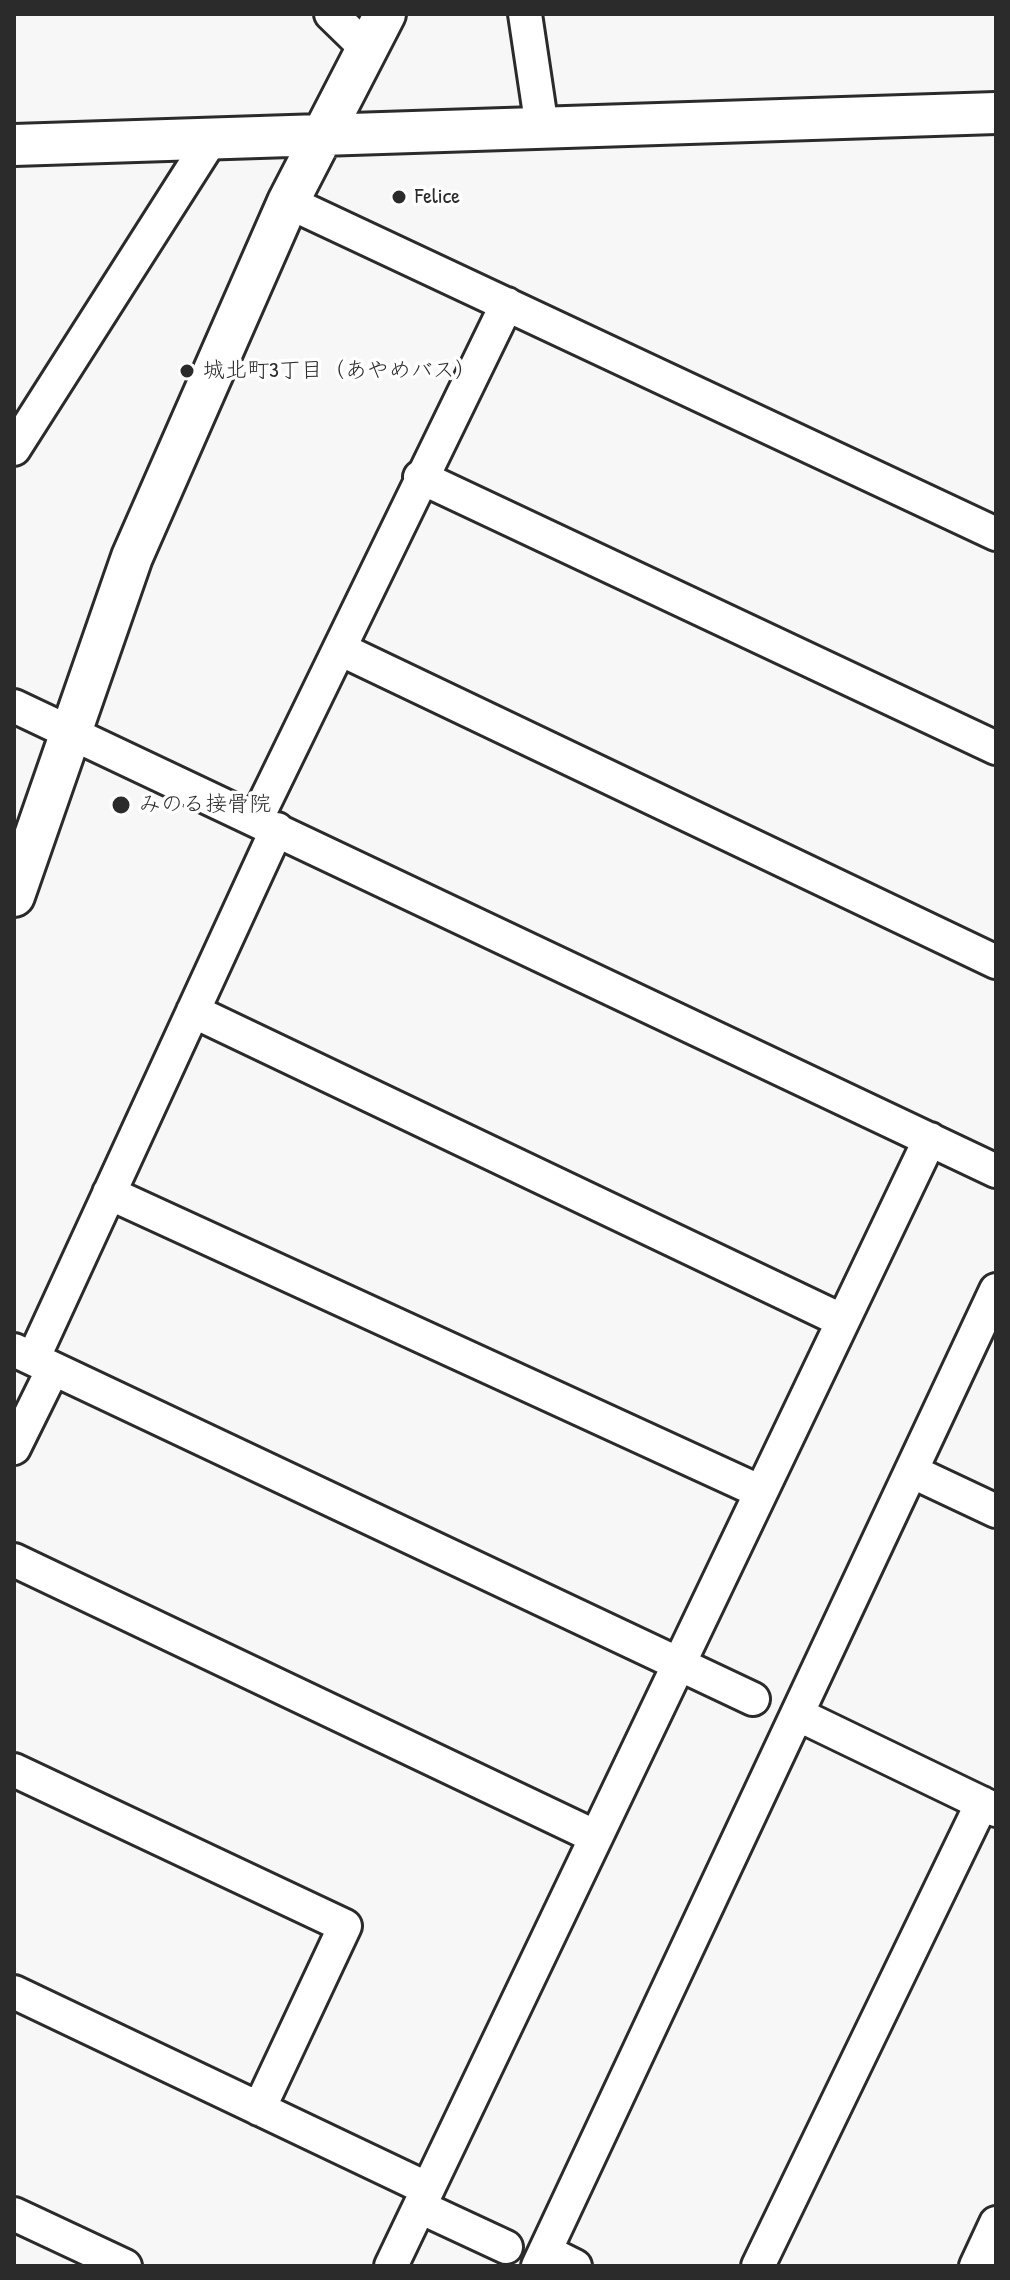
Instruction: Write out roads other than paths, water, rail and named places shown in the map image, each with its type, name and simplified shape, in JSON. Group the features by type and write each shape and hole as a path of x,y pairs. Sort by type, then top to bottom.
{"street":[{"path":"331,14 368,50"},
{"path":"14,896 132,557 288,202 385,14"},
{"path":"525,14 542,128"},
{"path":"14,145 996,113"},
{"path":"14,449 212,138"},
{"path":"288,202 996,534"},
{"path":"14,1448 33,1359 193,1011 340,649 420,477 507,304"},
{"path":"420,477 996,748"},
{"path":"340,649 996,962"},
{"path":"14,706 996,1171"},
{"path":"193,1011 843,1321"},
{"path":"391,2266 930,1139"},
{"path":"109,1193 761,1492"},
{"path":"575,2266 541,2258 996,1290"},
{"path":"33,1359 753,1699"},
{"path":"911,1471 996,1511"},
{"path":"14,1560 596,1837"},
{"path":"758,2266 989,1806 797,1714"},
{"path":"14,1770 345,1926 259,2109"},
{"path":"14,1992 259,2109 424,2198 506,2247"},
{"path":"14,2214 125,2266"},
{"path":"976,2266 996,2223"}],"place":[{"name":"Felice","path":"399,197"},
{"name":"城北町3丁目（あやめバス）","path":"187,371"},
{"name":"みのる接骨院","path":"121,805"}]}
